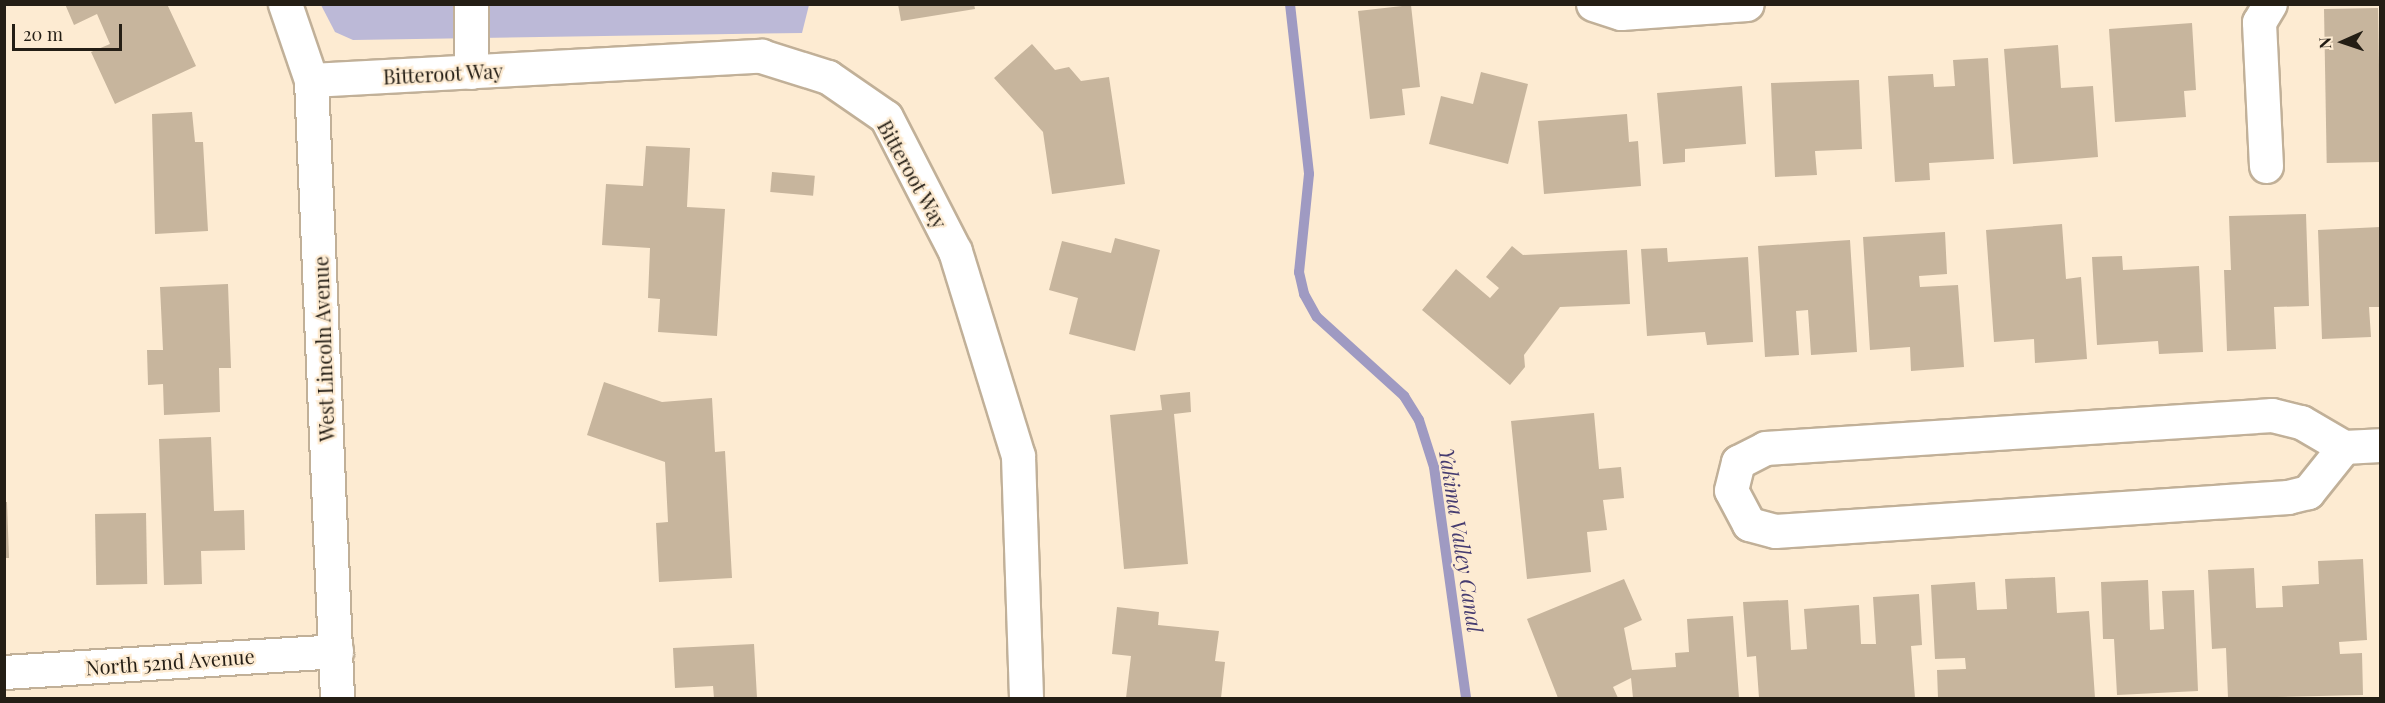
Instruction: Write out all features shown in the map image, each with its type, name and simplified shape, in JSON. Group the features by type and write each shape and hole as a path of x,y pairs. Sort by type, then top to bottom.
{"street":[{"name":"West Lincoln Avenue","path":"285,4 311,80 337,699"},
{"path":"471,4 471,72"},
{"path":"1593,4 1621,14 1747,4"},
{"path":"2266,166 2259,22 2270,4"},
{"name":"Bitteroot Way","path":"311,80 761,56 828,77 886,117 955,251 1018,456 1026,699"},
{"path":"2344,447 2308,492 2288,497 1775,531 1749,524 1731,490 1738,462 1749,453 1777,447 2272,415 2301,422 2344,447 2380,445"},
{"name":"North 52nd Avenue","path":"4,672 336,651"}],"shaded area":[{"path":"321,5 809,5 802,33 353,40 335,32"}],"building":[{"path":"65,4 167,4 196,66 115,104 91,52 110,44 97,14 74,25"},
{"path":"898,4 974,4 975,9 901,21"},
{"path":"1411,5 1420,87 1402,89 1405,115 1370,119 1358,11"},
{"path":"2378,8 2380,162 2327,163 2324,9"},
{"path":"2192,23 2196,90 2184,91 2186,117 2115,122 2109,29"},
{"path":"1032,44 1055,70 1069,67 1081,81 1109,77 1125,184 1052,194 1043,132 994,78"},
{"path":"2058,45 2061,88 2093,86 2098,157 2013,164 2004,49"},
{"path":"1988,58 1994,159 1929,163 1930,180 1895,182 1888,76 1933,74 1934,87 1955,86 1953,60"},
{"path":"1481,72 1528,84 1508,164 1429,144 1441,96 1473,104"},
{"path":"1859,80 1862,149 1815,151 1817,175 1775,177 1771,83"},
{"path":"1742,86 1746,144 1685,149 1685,162 1663,164 1657,93"},
{"path":"192,112 195,142 203,142 208,231 155,234 152,114"},
{"path":"1627,114 1629,142 1638,141 1641,186 1544,194 1538,121"},
{"path":"646,146 690,148 687,207 725,209 717,336 658,332 660,299 648,298 650,248 602,245 606,184 643,186"},
{"path":"772,172 815,176 813,196 770,192"},
{"path":"2306,214 2309,306 2274,307 2276,349 2227,351 2224,270 2231,270 2229,216"},
{"path":"2062,224 2066,279 2081,277 2087,359 2035,363 2034,339 1994,342 1986,230"},
{"path":"2380,227 2380,307 2369,307 2371,337 2322,339 2318,230"},
{"path":"1945,232 1947,274 1919,276 1920,287 1958,285 1964,367 1911,371 1910,347 1870,350 1863,237"},
{"path":"1115,238 1160,250 1135,351 1069,334 1078,298 1049,290 1062,241 1111,253"},
{"path":"1850,240 1857,352 1811,355 1808,310 1796,311 1799,355 1765,357 1758,246"},
{"path":"1512,246 1523,255 1627,250 1630,304 1560,307 1524,355 1525,367 1510,385 1422,310 1456,269 1490,298 1499,288 1486,277"},
{"path":"1667,248 1668,262 1748,257 1753,342 1707,345 1705,332 1647,336 1641,249"},
{"path":"2122,256 2123,270 2199,266 2203,352 2159,354 2158,341 2097,345 2092,257"},
{"path":"228,284 231,368 219,368 220,412 164,415 163,384 148,385 147,350 163,350 160,287"},
{"path":"604,382 662,402 712,398 715,452 725,451 732,578 659,582 656,523 668,522 665,462 587,435"},
{"path":"1190,392 1191,412 1174,414 1188,564 1124,569 1110,415 1162,410 1160,395"},
{"path":"1594,413 1599,469 1621,467 1624,498 1603,500 1607,530 1587,532 1591,572 1527,579 1511,421"},
{"path":"211,437 214,511 244,510 245,550 201,551 202,584 164,585 159,439"},
{"path":"4,502 7,502 9,558 4,558"},
{"path":"146,513 147,584 96,585 95,514"},
{"path":"2363,559 2367,640 2339,642 2340,654 2362,653 2363,695 2228,698 2226,648 2212,649 2208,570 2254,568 2256,608 2283,607 2282,586 2319,584 2318,561"},
{"path":"2055,577 2057,613 2089,611 2095,698 1938,698 1937,670 1966,669 1965,658 1935,659 1931,585 1975,582 1977,610 2007,609 2005,579"},
{"path":"1624,579 1642,620 1624,628 1632,670 1676,667 1675,653 1689,652 1687,619 1733,616 1739,698 1633,698 1631,678 1613,687 1618,698 1558,698 1527,619"},
{"path":"2148,580 2150,630 2164,629 2162,591 2194,590 2198,691 2117,695 2114,639 2103,639 2101,582"},
{"path":"1919,594 1922,645 1911,646 1915,698 1759,698 1756,656 1747,657 1743,602 1788,600 1791,650 1807,649 1804,609 1859,605 1861,644 1876,644 1873,597"},
{"path":"1117,607 1159,612 1158,625 1219,631 1215,661 1225,662 1221,698 1126,698 1131,656 1112,654"},
{"path":"754,644 757,698 714,698 713,686 675,688 673,648"}],"waterway":[{"name":"Yakima Valley Canal","path":"1290,4 1309,174 1299,272 1304,294 1317,317 1404,396 1419,420 1434,467 1466,698"}]}
